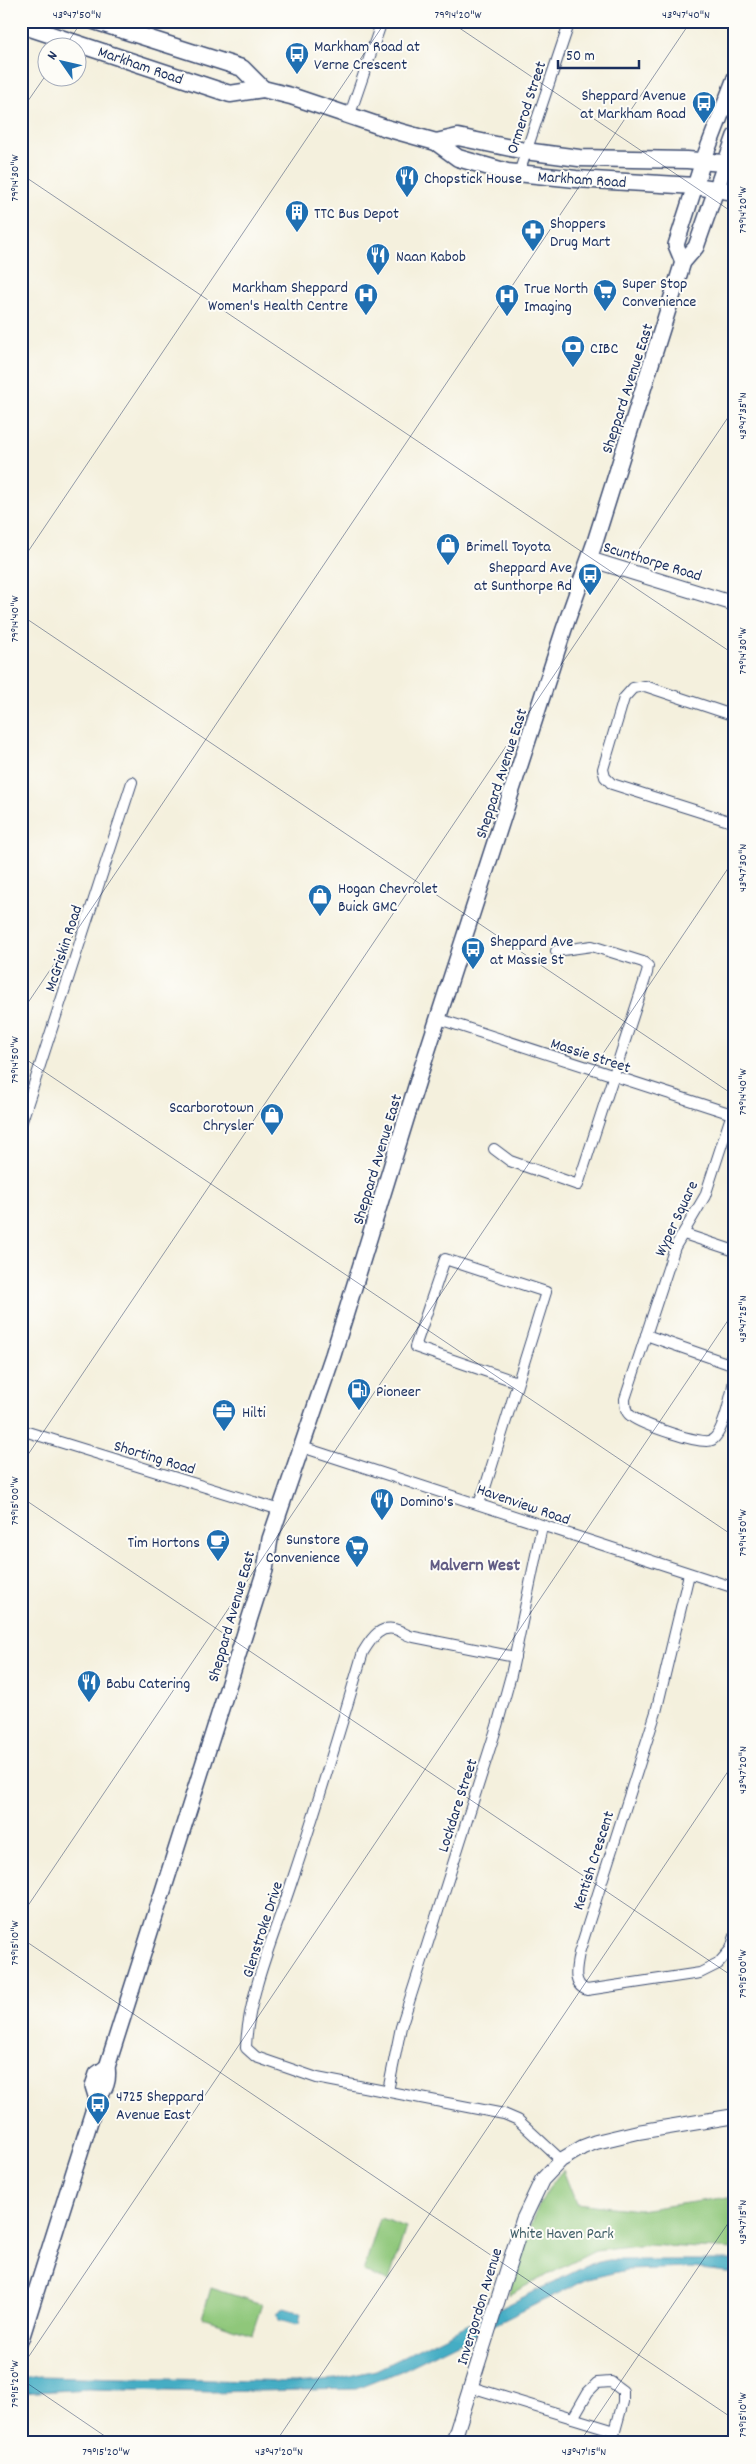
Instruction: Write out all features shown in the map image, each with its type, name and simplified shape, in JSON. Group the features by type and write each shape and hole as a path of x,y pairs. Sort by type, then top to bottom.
{"main road":[{"name":"Markham Road","path":"94,21 242,68 263,89"},
{"name":"Markham Road","path":"21,25 230,94 263,89 350,114 386,128 436,142 458,158 507,172 718,188 735,192"},
{"name":"Sheppard Avenue East","path":"683,262 676,245 703,161 735,78"},
{"name":"Sheppard Avenue East","path":"21,2339 98,2098 93,2086 97,2074 108,2067 265,1570 270,1539 302,1447 564,629 589,559 683,262 696,247 718,188 731,163 735,136"},
{"name":"Markham Road","path":"436,142 458,137 526,151 579,158 731,163"}],"street":[{"path":"350,114 382,21"},
{"name":"Ormerod Street","path":"519,173 570,21"},
{"name":"Scunthorpe Road","path":"589,559 735,604"},
{"path":"735,716 644,686 633,688 624,698 603,769 605,777 612,784 735,823"},
{"name":"McGriskin Road","path":"21,1124 132,782"},
{"path":"494,1149 510,1161 578,1185 648,973 648,966 643,962 592,946 556,951"},
{"name":"Massie Street","path":"438,1019 733,1115"},
{"name":"Wyper Square","path":"735,1104 733,1115 704,1196 675,1247 625,1399 625,1408 630,1415 642,1422 702,1442 712,1440 718,1434 722,1423 735,1374"},
{"path":"684,1234 735,1251"},
{"path":"479,1503 518,1382 546,1292 445,1259 415,1347 518,1382"},
{"path":"646,1335 735,1366"},
{"name":"Shorting Road","path":"21,1430 280,1510"},
{"name":"Havenview Road","path":"302,1447 479,1503 542,1526 735,1588"},
{"name":"Lockdare Street","path":"388,2091 401,2027 497,1726 515,1657 542,1526"},
{"name":"Kentish Crescent","path":"689,1574 656,1712 579,1953 575,1974 578,1984 582,1989 588,1990 700,1973 718,1964 731,1949 735,1936"},
{"name":"Glenstroke Drive","path":"515,1657 414,1638 388,1629 381,1630 373,1636 363,1652 320,1796 262,1972 246,2035 246,2048 251,2053 269,2062 317,2078 504,2114 518,2120 561,2160"},
{"name":"Invergordon Avenue","path":"453,2443 523,2220 542,2180 561,2160 583,2147 638,2132 735,2116"},
{"path":"573,2418 588,2392 597,2383 611,2382 623,2392 623,2402 611,2443"},
{"path":"471,2387 615,2431"}],"green space":[{"name":"White Haven Park","path":"563,2170 576,2203 639,2210 735,2196 735,2250 647,2245 595,2251 508,2295 523,2245 536,2213 552,2183"},
{"path":"380,2218 406,2227 389,2281 363,2272"},
{"path":"211,2288 262,2304 252,2334 202,2318"}],"water":[{"path":"609,2260 735,2260 735,2273 692,2268 626,2270 587,2279 401,2371 356,2389 209,2392 88,2389 21,2393 21,2379 40,2376 295,2382 336,2379 376,2370 590,2264"},
{"path":"284,2308 301,2313 299,2323 296,2324 279,2319 277,2313"}],"place":[{"name":"Markham Road at Verne Crescent","path":"297,75"},
{"name":"Sheppard Avenue at Markham Road","path":"704,124"},
{"name":"Chopstick House","path":"407,198"},
{"name":"TTC Bus Depot","path":"297,233"},
{"name":"Shoppers Drug Mart","path":"533,252"},
{"name":"Naan Kabob","path":"378,276"},
{"name":"Super Stop Convenience","path":"605,312"},
{"name":"Markham Sheppard Women's Health Centre","path":"366,316"},
{"name":"True North Imaging","path":"507,317"},
{"name":"CIBC","path":"573,368"},
{"name":"Brimell Toyota","path":"448,566"},
{"name":"Sheppard Ave at Sunthorpe Rd","path":"590,596"},
{"name":"Hogan Chevrolet Buick GMC","path":"320,917"},
{"name":"Sheppard Ave at Massie St","path":"473,970"},
{"name":"Scarborotown Chrysler","path":"272,1136"},
{"name":"Pioneer","path":"359,1411"},
{"name":"Hilti","path":"224,1432"},
{"name":"Domino's","path":"382,1521"},
{"name":"Tim Hortons","path":"218,1562"},
{"name":"Sunstore Convenience","path":"357,1568"},
{"name":"Babu Catering","path":"89,1703"},
{"name":"4725 Sheppard Avenue East","path":"98,2125"}],"district":[{"name":"Malvern West","path":"475,1564"}]}
